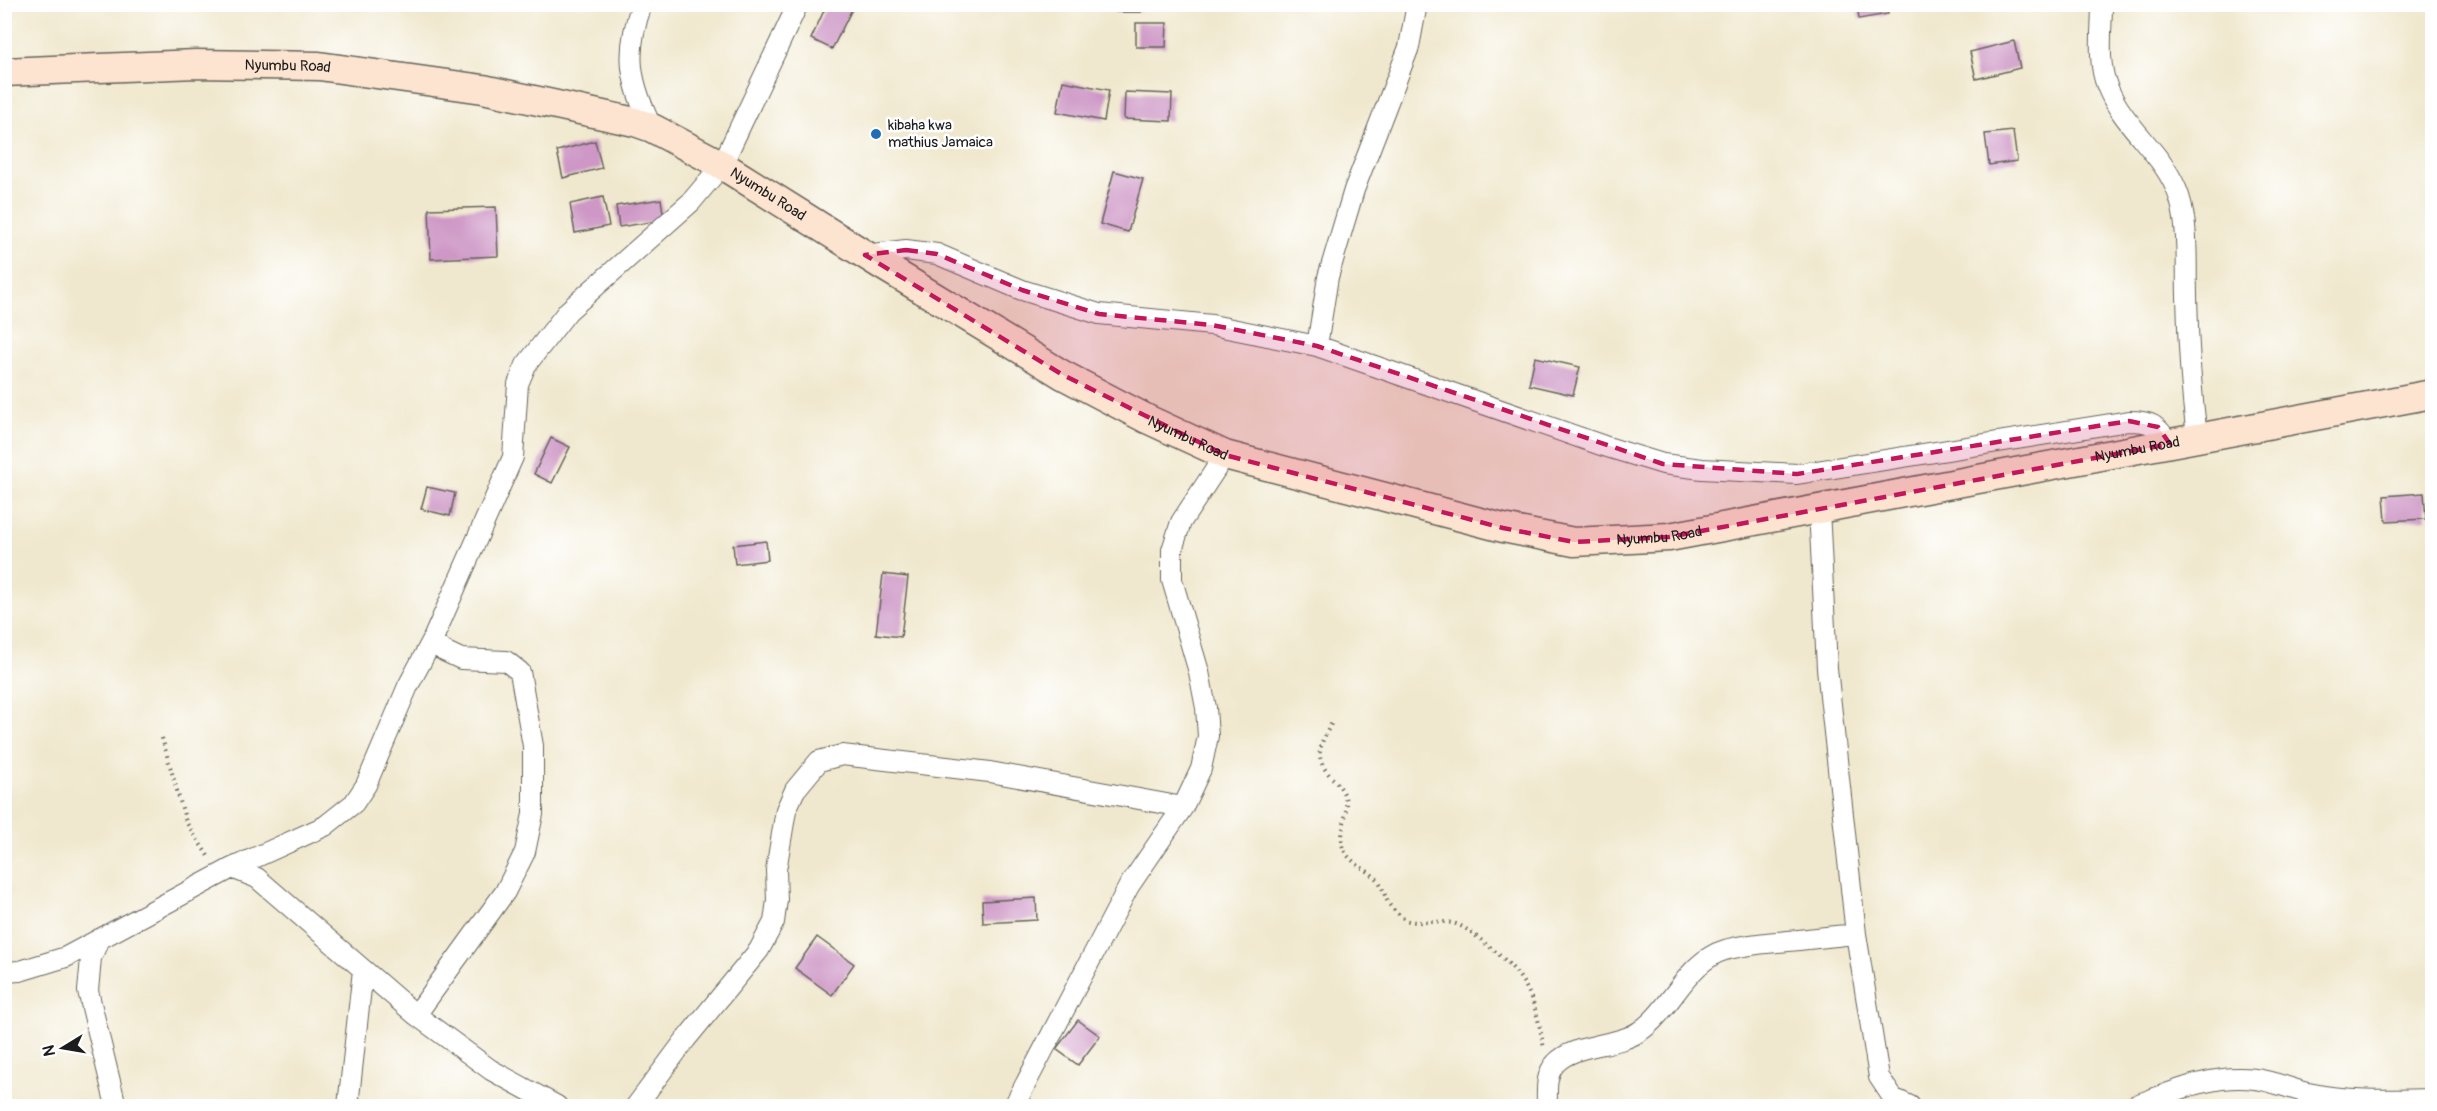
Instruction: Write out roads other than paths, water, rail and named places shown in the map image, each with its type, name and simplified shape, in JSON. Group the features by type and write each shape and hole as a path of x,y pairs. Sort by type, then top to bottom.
{"street":[{"path":"642,4 631,51 632,77 638,99 652,128"},
{"path":"4,972 20,971 66,957 227,870 326,826 354,802 366,785 408,686 432,641 513,457 518,384 526,366 568,311 691,202 722,165 798,4"},
{"path":"1317,346 1328,277 1354,190 1408,47 1417,4"},
{"path":"2102,4 2102,64 2106,84 2114,100 2161,163 2179,196 2184,224 2189,371 2197,437"},
{"name":"Nyumbu Road","path":"4,72 196,63 319,66 483,89 635,122 652,128 722,165 1063,375 1147,419 1224,455 1503,528 1574,542 1669,537 2433,394"},
{"path":"865,255 906,250 937,254 1022,290 1099,314 1212,326 1317,346 1604,446 1663,464 1702,469 1797,474 2129,421 2144,421 2158,427 2170,444"},
{"path":"1014,1107 1129,886 1183,807 1201,768 1208,736 1206,708 1199,672 1172,580 1172,550 1181,522 1224,455"},
{"path":"1820,509 1827,668 1856,934 1879,1077 1898,1104"},
{"path":"416,1016 505,892 525,852 533,814 533,746 520,672 506,661 461,659 444,651 432,641"},
{"path":"636,1107 686,1039 759,950 774,922 777,900 776,870 786,810 795,789 819,761 842,756 990,772 1183,807"},
{"path":"227,870 245,871 257,878 416,1016 491,1070 557,1107"},
{"path":"1547,1107 1548,1073 1562,1058 1638,1033 1658,1017 1693,972 1723,950 1753,944 1856,934"},
{"path":"99,939 91,958 88,991 116,1107"},
{"path":"348,1107 363,970"},
{"path":"2134,1107 2186,1086 2254,1078 2310,1094 2369,1100 2433,1099"}],"place":[{"name":"kibaha kwa mathius Jamaica","path":"876,134"}]}
